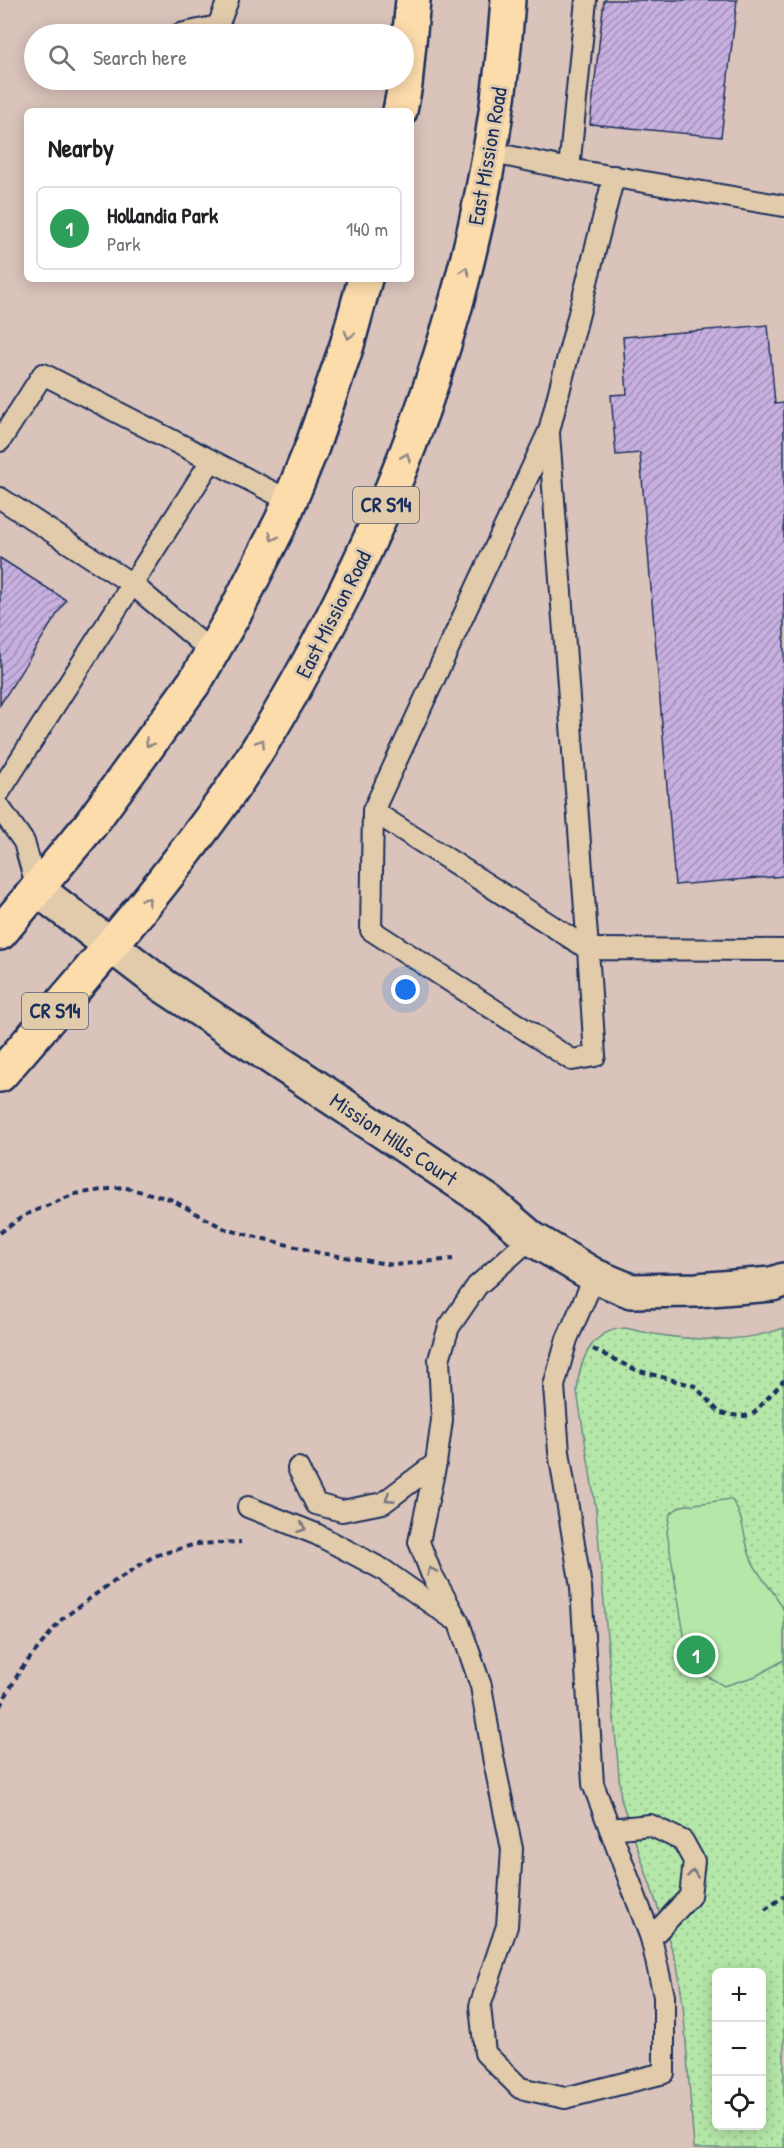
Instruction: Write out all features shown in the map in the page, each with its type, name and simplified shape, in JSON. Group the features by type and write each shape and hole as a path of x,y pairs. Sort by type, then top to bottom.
{"main road":[{"path":"411,24 413,0"},
{"name":"East Mission Road","path":"0,1076 157,888 228,795 284,707 356,571 388,503 415,436 439,364 469,257 489,152 505,40 507,0"},
{"path":"401,108 404,90"},
{"path":"0,933 90,825 196,680 242,599 290,501 312,447 347,345 364,282"}],"street":[{"name":"Mission Hills Court","path":"37,889 161,984 489,1202 531,1238 595,1276 631,1291 697,1290 772,1284 784,1280"}],"lane":[{"path":"219,24 228,0"},
{"path":"568,169 586,0"},
{"path":"489,152 568,169 784,206"},
{"path":"549,431 595,1056 572,1060 371,930 373,811 549,431 614,176"},
{"path":"0,441 43,374 290,501"},
{"path":"0,791 211,461"},
{"path":"0,498 132,584 212,652"},
{"path":"0,808 24,842 37,889"},
{"path":"373,811 588,949 784,950"},
{"path":"531,1238 477,1286 449,1327 439,1359 442,1420 436,1463 419,1542 431,1574 459,1623 481,1686 512,1849 507,1926 480,2006 485,2053 520,2088 565,2098 664,2073 664,1996 651,1938 593,1784 581,1587 559,1452 555,1386 567,1340 595,1276"},
{"path":"298,1468 316,1504 342,1511 383,1503 436,1463"},
{"path":"248,1507 316,1534 382,1569 459,1623"},
{"path":"610,1829 650,1825 683,1841 694,1861 690,1896 651,1938"}],"path":[{"path":"0,1233 25,1215 75,1194 123,1187 170,1199 225,1229 320,1253 394,1265 453,1259"},
{"path":"590,1347 636,1370 695,1386 720,1413 731,1415 745,1416 754,1413 784,1380"},
{"path":"0,1706 21,1669 62,1619 104,1588 154,1556 196,1544 241,1542"},
{"path":"765,1910 784,1896"}],"green space":[{"path":"625,1328 664,1336 726,1339 765,1334 784,1328 784,2148 694,2148 683,2003 677,1964 621,1799 596,1510 577,1391 584,1358 595,1341 603,1334"},
{"path":"731,1499 741,1519 753,1564 777,1597 784,1611 784,1660 756,1676 724,1686 703,1674 687,1653 667,1532 670,1514 681,1506"}],"building":[{"path":"604,0 737,0 721,137 590,124"},
{"path":"768,325 775,404 784,403 784,876 675,885 640,453 616,455 611,395 627,394 623,337"},
{"path":"0,558 66,600 0,705"}],"place":[{"name":"Hollandia Park","path":"696,1655"}]}
